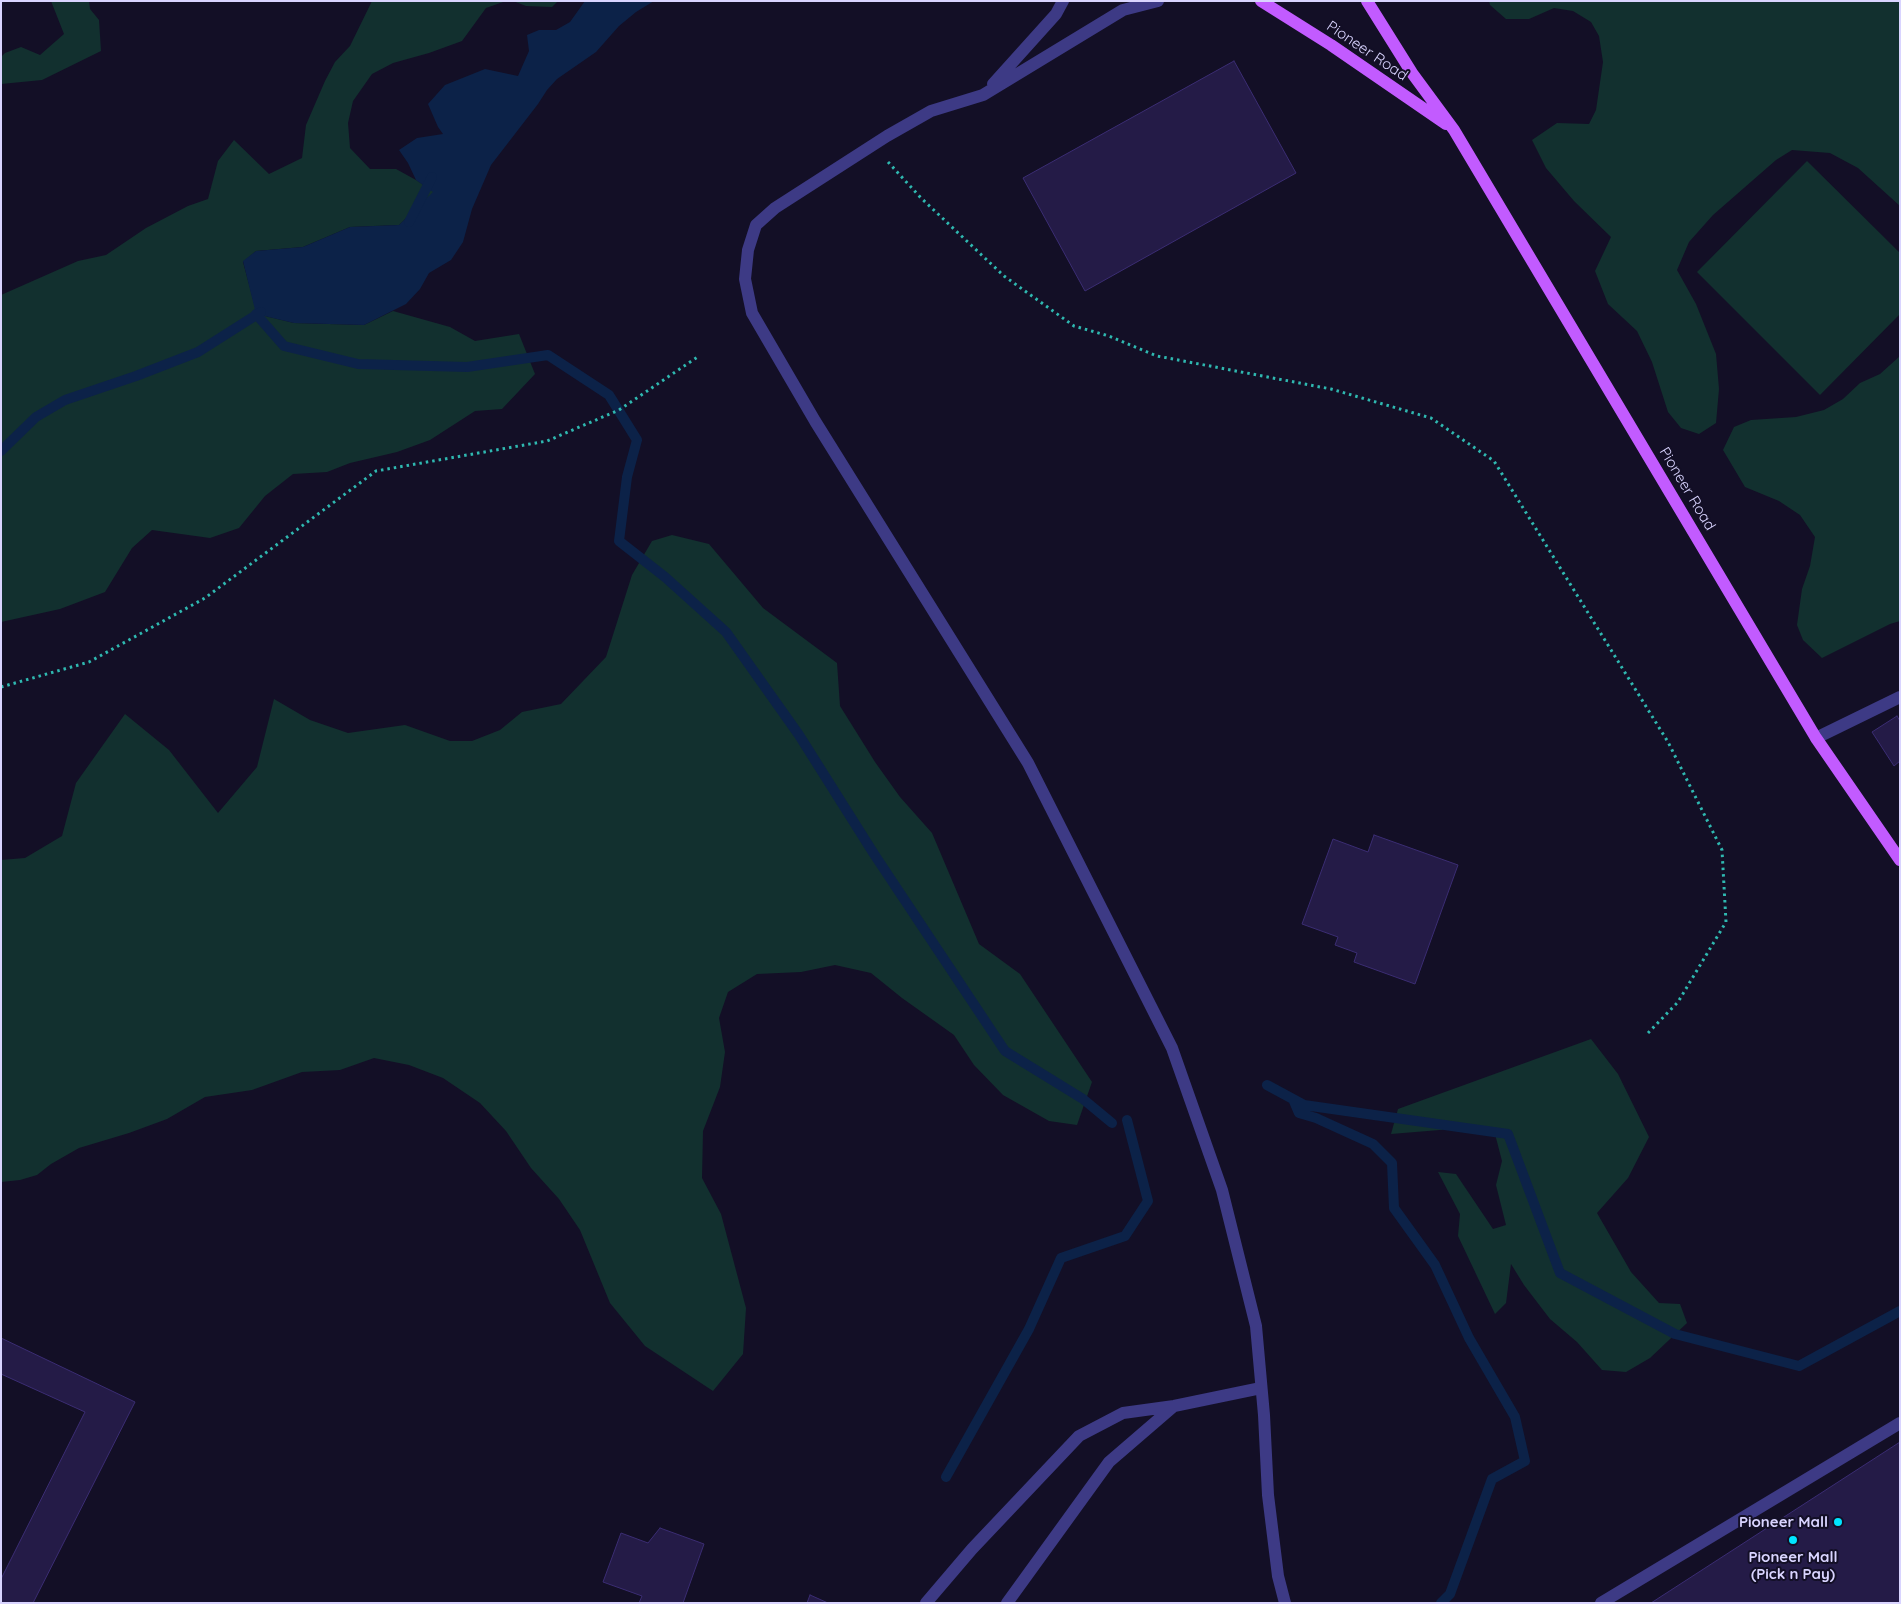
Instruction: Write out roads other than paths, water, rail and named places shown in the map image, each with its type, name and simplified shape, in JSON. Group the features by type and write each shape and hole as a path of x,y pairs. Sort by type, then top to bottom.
{"main road":[{"name":"Pioneer Road","path":"1261,1 1331,45 1454,130"},
{"name":"Pioneer Road","path":"1366,1 1412,73 1454,130 1816,738 1900,860"}],"lane":[{"path":"983,95 1056,14 1063,1"},
{"path":"1158,1 1123,10 983,95 931,111 873,145 775,208 756,225 748,250 745,279 752,313 815,420 1028,763 1172,1048 1222,1190 1256,1326 1262,1388 1268,1495 1278,1576 1285,1603"},
{"path":"1816,738 1900,697"},
{"path":"926,1603 972,1549 1079,1436 1123,1414 1174,1406 1262,1388"},
{"path":"1007,1603 1109,1462 1174,1406"},
{"path":"1601,1603 1900,1423"}],"water":[{"path":"585,1 654,1 636,12 619,26 596,52 557,79 547,90 491,165 472,209 463,242 451,260 429,273 420,289 406,304 364,325 294,323 256,314 243,261 256,251 303,247 350,227 399,225 433,192 416,180 399,150 417,138 443,134 428,104 445,85 485,69 518,76 529,51 527,35 539,30 556,30 570,22"}],"waterway":[{"path":"409,222 432,177"},
{"path":"1,451 36,417 65,400 136,376 198,352 261,312"},
{"path":"256,314 284,346 358,364 467,367 548,355 609,395 637,440 627,477 619,541 665,577 726,632 799,735 874,854 1005,1051 1083,1099 1112,1123"},
{"path":"1267,1085 1304,1105 1508,1134 1560,1273 1675,1334 1799,1366 1900,1311"},
{"path":"1293,1099 1299,1113 1316,1118 1373,1144 1392,1163 1394,1208 1435,1265 1469,1338 1515,1417 1525,1461 1492,1479 1450,1594 1441,1603"},
{"path":"946,1477 1029,1329 1061,1258 1125,1236 1148,1201 1127,1120"}],"place":[{"name":"Pioneer Mall","path":"1838,1522"},
{"name":"Pioneer Mall (Pick n Pay)","path":"1793,1540"}]}
